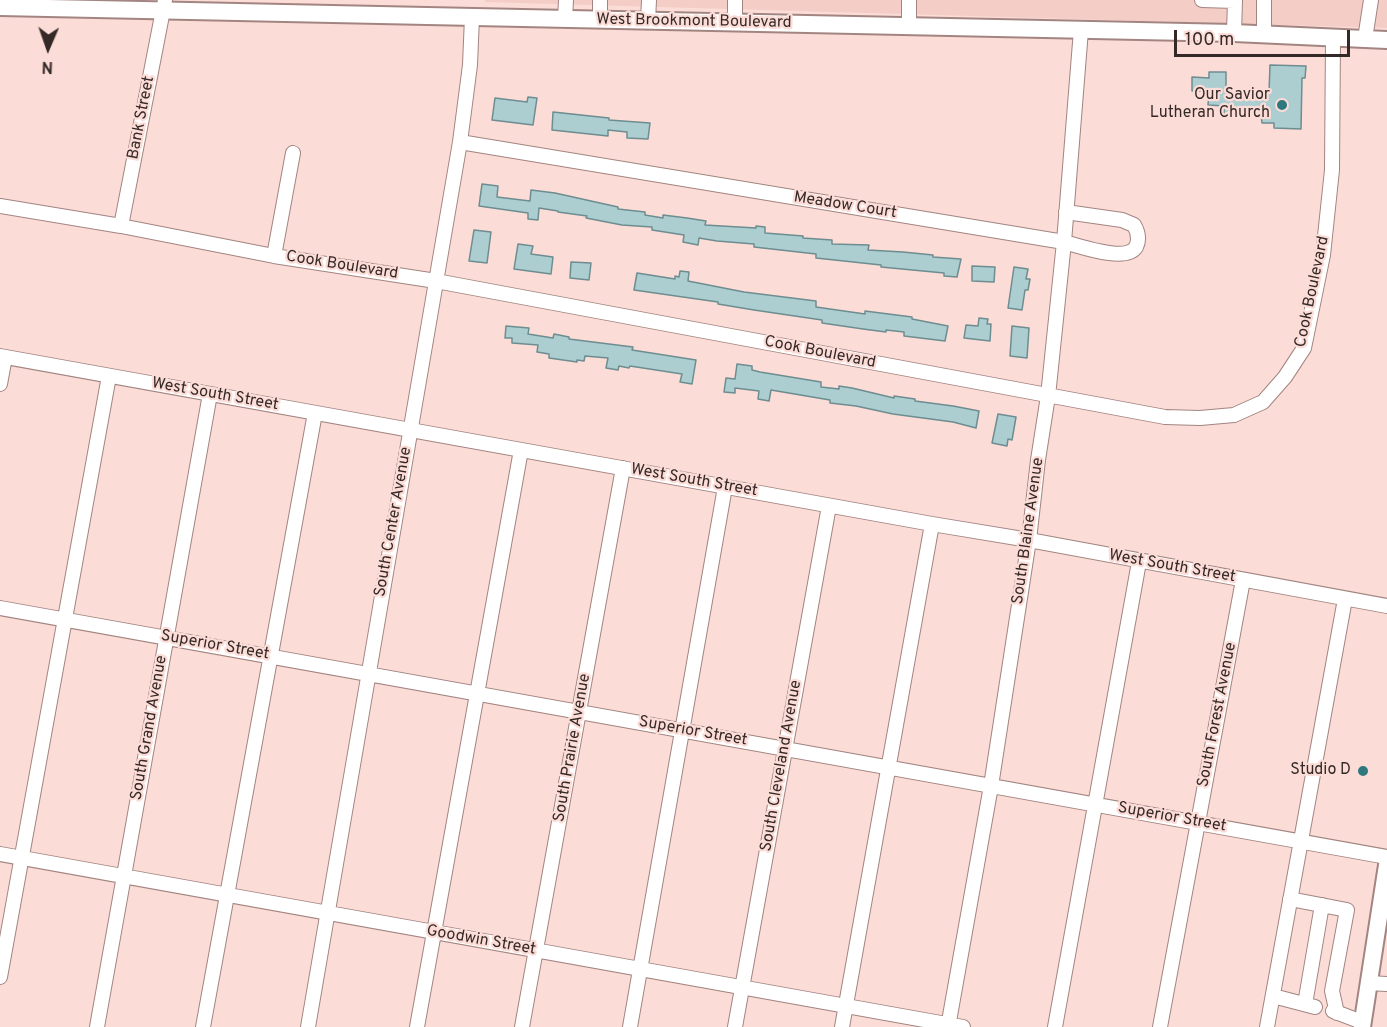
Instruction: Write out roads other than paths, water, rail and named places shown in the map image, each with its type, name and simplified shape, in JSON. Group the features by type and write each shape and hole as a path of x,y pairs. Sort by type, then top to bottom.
{"main road":[{"name":"West Brookmont Boulevard","path":"0,6 108,4 472,8 566,19 1234,33 1387,40"},
{"path":"1362,1024 1387,865"}],"street":[{"path":"566,0 566,19"},
{"path":"600,0 600,20"},
{"path":"648,21 649,0"},
{"path":"735,0 735,23"},
{"path":"909,0 909,26"},
{"path":"1202,0 1234,0 1234,33"},
{"path":"1263,34 1264,0"},
{"path":"1365,39 1371,0"},
{"name":"Bank Street","path":"121,226 163,5"},
{"name":"South Center Avenue","path":"308,1027 460,142 470,65 472,8"},
{"name":"South Blaine Avenue","path":"953,1026 1029,540 1048,396 1064,242 1081,30"},
{"name":"Cook Boulevard","path":"0,206 121,226 274,256 436,281 1164,417 1200,418 1234,415 1263,402 1286,377 1304,348 1323,255 1332,170 1333,37"},
{"name":"Meadow Court","path":"460,142 1064,242 1114,254 1127,254 1134,250 1138,243 1138,232 1134,225 1122,220 1066,212"},
{"path":"274,256 293,153"},
{"path":"0,384 2,357"},
{"name":"West South Street","path":"2,357 1387,606"},
{"path":"0,977 109,376"},
{"name":"South Grand Avenue","path":"97,1027 210,394"},
{"path":"203,1027 315,413"},
{"path":"417,1027 521,450"},
{"name":"South Prairie Avenue","path":"522,1027 623,468"},
{"path":"630,1027 725,487"},
{"name":"South Cleveland Avenue","path":"735,1027 829,506"},
{"path":"842,1027 932,524"},
{"path":"1055,1027 1139,561"},
{"name":"South Forest Avenue","path":"1160,1027 1243,580"},
{"path":"1267,1027 1345,599"},
{"name":"Superior Street","path":"0,608 1387,857"},
{"name":"Goodwin Street","path":"0,854 953,1026"},
{"path":"1290,899 1347,910 1332,991 1335,1012 1362,1024"},
{"path":"1273,996 1310,1006 1322,905"},
{"path":"1368,983 1387,984"}],"place":[{"name":"Our Savior Lutheran Church","path":"1282,105"},
{"name":"Studio D","path":"1363,771"}]}
